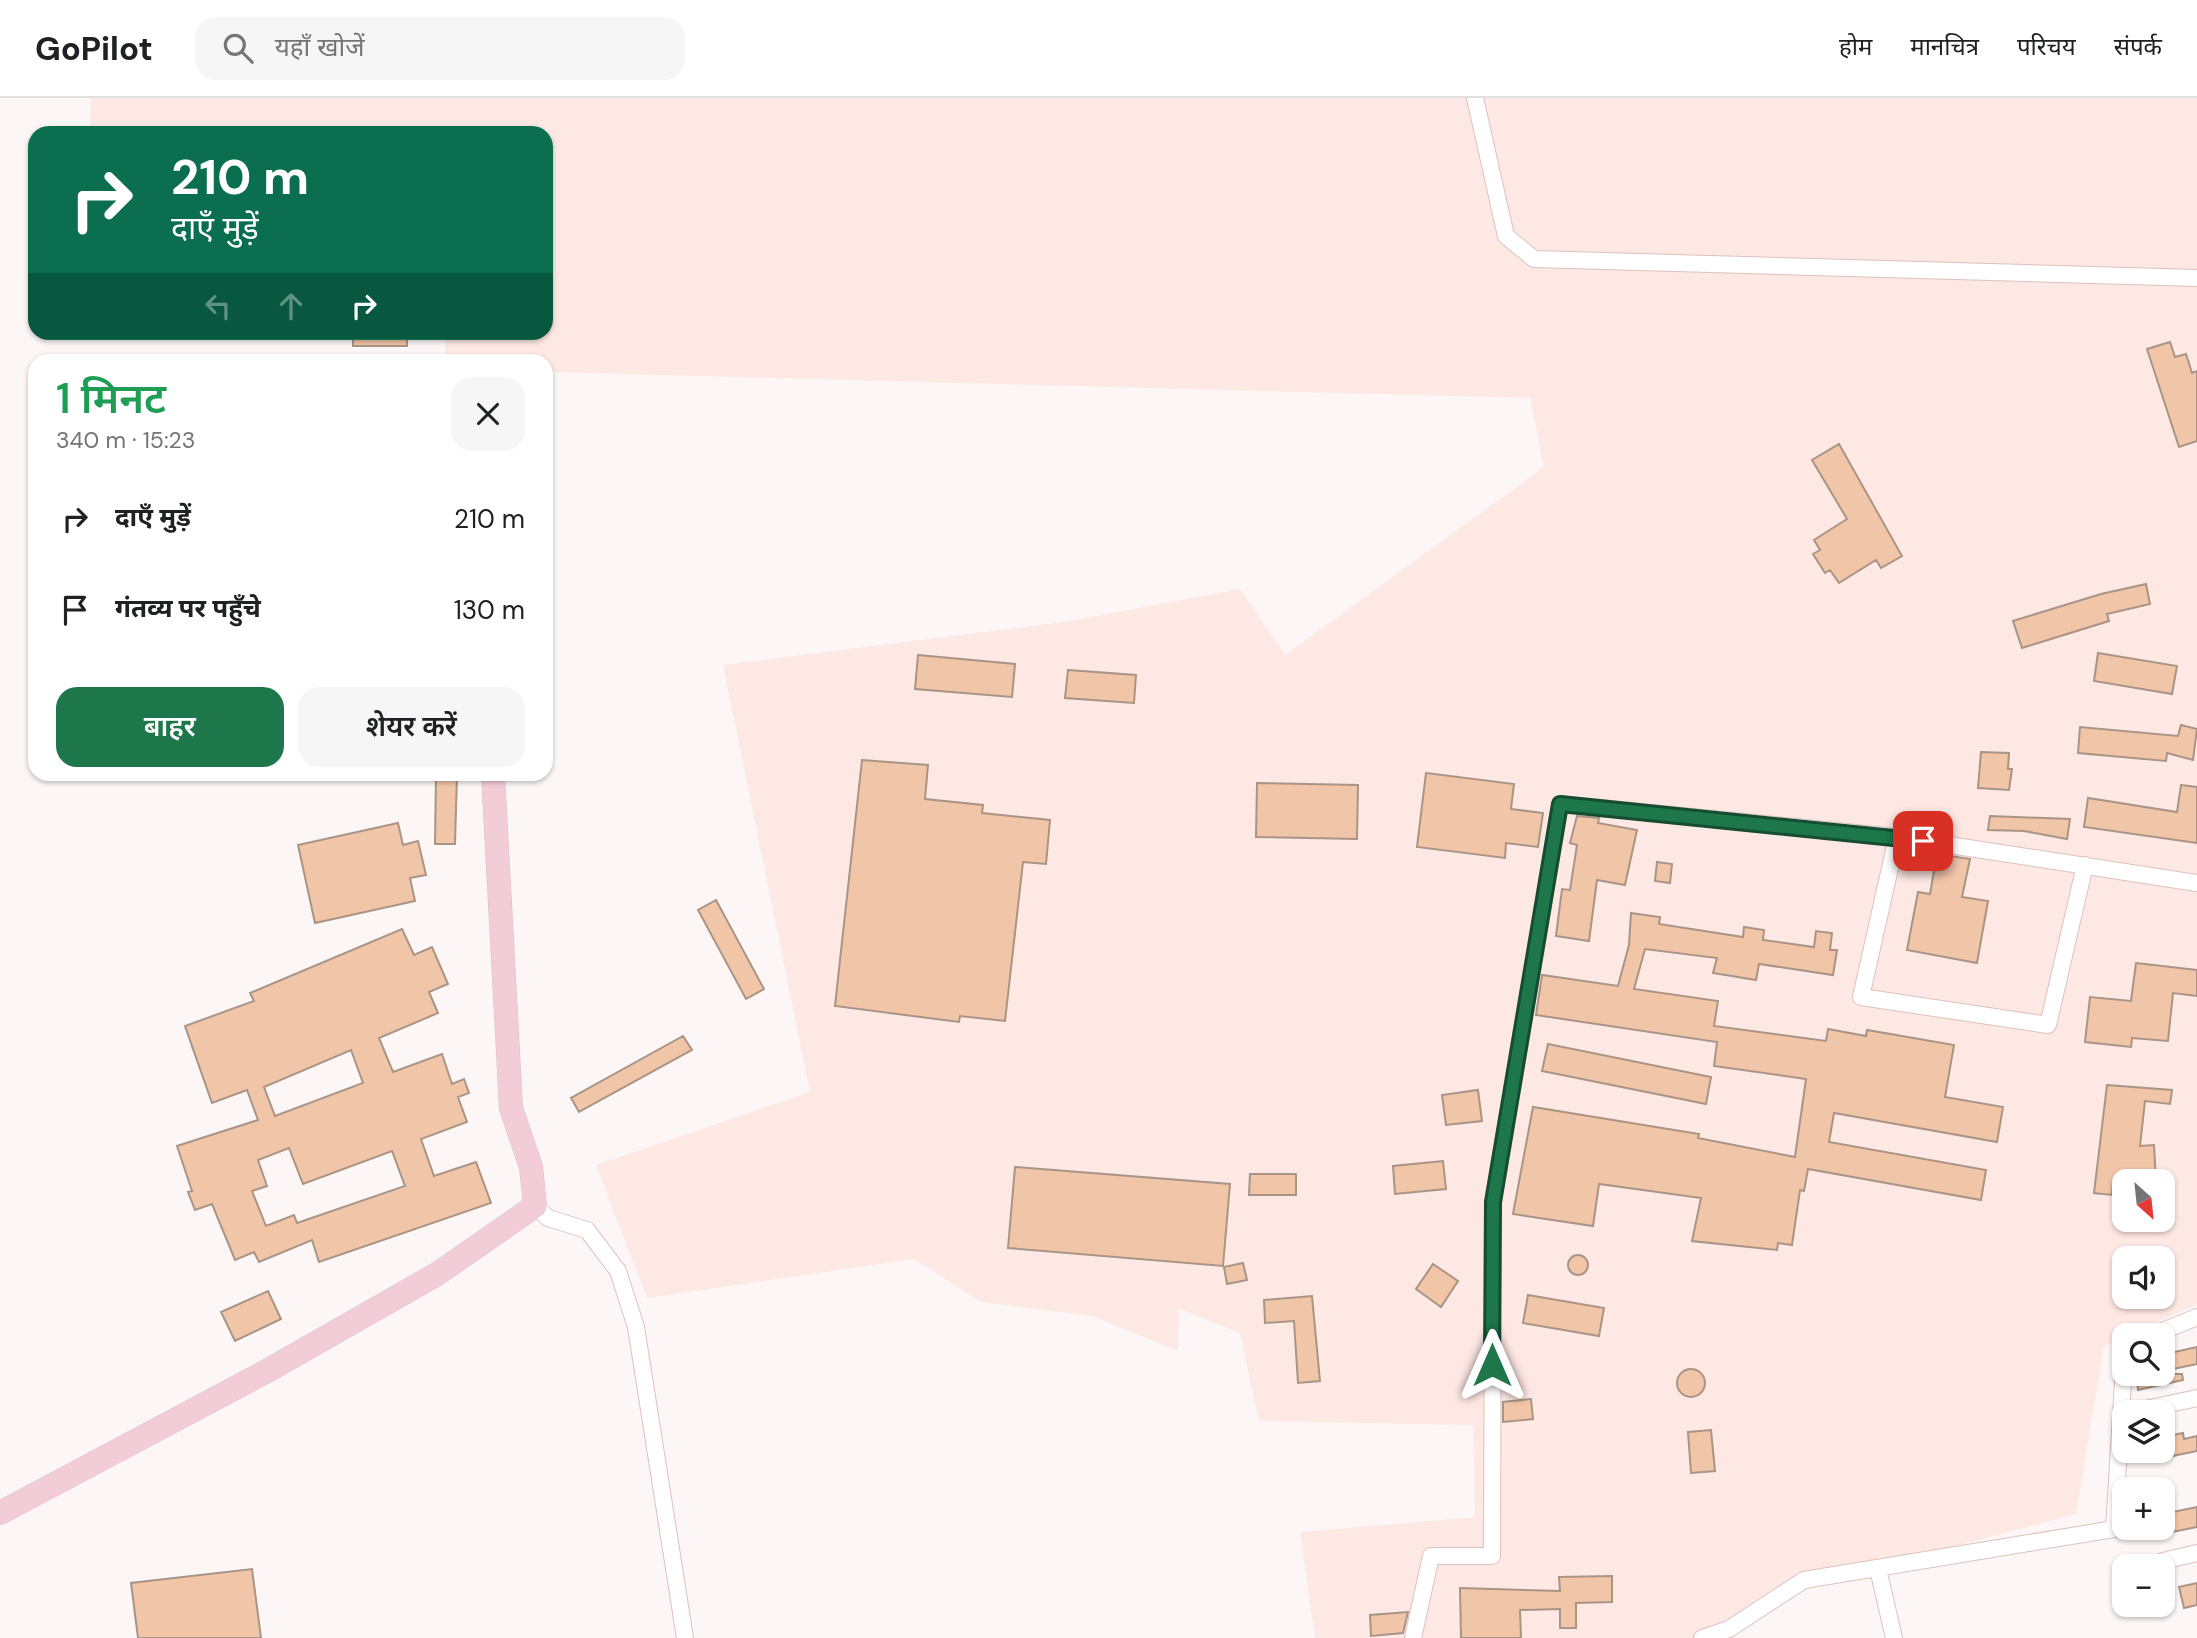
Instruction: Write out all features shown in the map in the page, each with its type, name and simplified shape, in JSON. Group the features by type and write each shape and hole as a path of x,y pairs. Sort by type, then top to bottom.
{"street":[{"path":"1475,98 1506,236 1534,259 2197,278"},
{"path":"493,781 511,1108 531,1167 535,1206 548,1218 587,1230 618,1271 636,1327 685,1638"},
{"path":"1413,1638 1431,1556 1492,1556 1493,1202 1560,804 1896,836 2197,883"},
{"path":"1896,836 1861,997 2048,1025 2085,865"},
{"path":"0,1513 267,1371 437,1274 535,1206"},
{"path":"2175,1326 2197,1317"},
{"path":"1702,1638 1729,1629 1804,1580 2114,1529 2123,1386"},
{"path":"2175,1403 2197,1398"},
{"path":"2175,1558 2197,1553"},
{"path":"1878,1569 1894,1638"}],"shaded area":[{"path":"91,98 2197,98 2197,1304 2155,1323 2112,1323 2112,1342 2104,1346 2076,1514 1793,1589 1723,1638 1315,1638 1300,1532 1475,1517 1473,1425 1259,1421 1240,1333 1179,1309 1178,1351 1092,1316 981,1302 914,1259 647,1298 596,1165 810,1092 723,665 1064,622 1240,589 1285,655 1544,467 1530,398 553,372 553,354 445,354 445,340 553,340 553,126 90,126"}],"building":[{"path":"353,340 407,340 407,346 353,346"},
{"path":"2170,342 2175,357 2186,354 2192,373 2197,371 2197,441 2179,447 2147,349"},
{"path":"1839,444 1902,556 1881,568 1876,560 1839,583 1830,570 1825,573 1813,554 1820,550 1814,540 1847,519 1812,460"},
{"path":"2146,584 2150,604 2107,614 2109,621 2022,648 2013,621 2101,594"},
{"path":"2098,653 2177,666 2172,694 2094,681"},
{"path":"918,655 1015,664 1012,697 915,689"},
{"path":"1068,670 1136,675 1134,703 1065,698"},
{"path":"2181,725 2197,729 2193,760 2167,753 2166,761 2078,753 2080,727 2178,736"},
{"path":"1981,752 2009,753 2008,769 2012,769 2009,790 1978,788"},
{"path":"862,760 928,765 925,799 983,805 982,813 1050,820 1046,864 1023,862 1005,1021 960,1016 959,1022 835,1006"},
{"path":"1426,773 1514,784 1511,809 1543,813 1538,847 1506,843 1505,858 1417,847"},
{"path":"436,781 457,781 455,844 435,844"},
{"path":"1257,783 1358,785 1357,839 1256,837"},
{"path":"2181,785 2197,787 2197,843 2084,827 2088,798 2177,812"},
{"path":"1577,816 1599,818 1598,823 1637,830 1625,885 1597,880 1589,941 1556,936 1562,889 1570,890 1577,845 1570,843"},
{"path":"1990,816 2070,819 2067,839 2024,831 1988,830"},
{"path":"398,823 403,845 418,841 426,875 410,878 415,901 315,923 298,845"},
{"path":"1937,854 1970,859 1962,897 1988,901 1977,963 1907,950 1918,892 1930,894"},
{"path":"1657,862 1672,864 1670,883 1655,881"},
{"path":"716,900 764,989 746,999 698,910"},
{"path":"1631,913 1660,917 1659,924 1743,937 1744,927 1764,930 1763,940 1814,947 1816,931 1832,933 1830,950 1837,950 1833,975 1759,964 1756,980 1713,973 1717,958 1645,949 1634,989 1718,1001 1714,1026 1826,1041 1828,1029 1866,1036 1867,1030 1954,1045 1945,1097 2003,1107 1997,1142 1834,1113 1829,1142 1986,1170 1981,1200 1808,1169 1804,1191 1800,1190 1792,1245 1778,1243 1777,1250 1692,1241 1701,1198 1599,1184 1593,1226 1513,1214 1533,1107 1699,1134 1698,1138 1795,1157 1806,1079 1714,1066 1717,1042 1536,1015 1542,975 1618,986 1629,945"},
{"path":"402,929 414,955 432,947 448,984 429,992 438,1013 379,1038 393,1072 442,1054 452,1084 464,1079 469,1093 458,1097 467,1122 421,1139 434,1176 476,1162 491,1203 319,1262 312,1240 259,1262 254,1252 235,1260 212,1204 195,1210 188,1192 192,1191 177,1146 258,1120 247,1090 212,1103 185,1026 254,1001 250,993","holes":["351,1050 363,1083 275,1116 264,1087","289,1148 303,1184 392,1151 405,1186 297,1223 294,1215 266,1226 252,1191 267,1186 258,1160"]},
{"path":"2136,963 2197,970 2197,996 2173,993 2168,1041 2132,1038 2131,1047 2085,1042 2090,997 2131,1001"},
{"path":"683,1036 692,1050 579,1112 571,1098"},
{"path":"1548,1044 1711,1077 1706,1104 1542,1071"},
{"path":"2107,1085 2172,1090 2170,1104 2145,1101 2140,1146 2154,1145 2155,1169 2112,1169 2112,1195 2094,1193"},
{"path":"1478,1090 1482,1121 1446,1125 1442,1095"},
{"path":"1443,1161 1446,1189 1395,1194 1393,1166"},
{"path":"1015,1167 1230,1184 1223,1266 1008,1248"},
{"path":"1250,1174 1296,1174 1296,1195 1249,1195"},
{"path":"1578,1255 1585,1258 1588,1265 1585,1272 1578,1275 1571,1272 1568,1265 1571,1258"},
{"path":"1243,1263 1247,1280 1227,1284 1224,1267"},
{"path":"1433,1264 1458,1281 1441,1307 1416,1289"},
{"path":"268,1291 281,1319 235,1341 221,1312"},
{"path":"1528,1295 1604,1308 1599,1336 1523,1323"},
{"path":"1312,1296 1320,1381 1298,1383 1294,1321 1265,1323 1264,1300"},
{"path":"2197,1347 2197,1364 2175,1369 2175,1352"},
{"path":"1691,1369 1701,1373 1705,1383 1701,1393 1691,1397 1681,1393 1677,1383 1681,1373"},
{"path":"2175,1374 2182,1374 2183,1380 2175,1382"},
{"path":"2138,1386 2156,1386 2138,1390"},
{"path":"1531,1399 1533,1419 1503,1422 1503,1402"},
{"path":"1711,1430 1715,1471 1691,1473 1688,1432"},
{"path":"2183,1433 2184,1439 2197,1436 2197,1451 2175,1456 2175,1435"},
{"path":"2197,1507 2197,1527 2175,1531 2175,1512"},
{"path":"252,1569 261,1638 138,1638 131,1583"},
{"path":"1612,1576 1612,1602 1576,1603 1576,1628 1560,1628 1560,1609 1520,1610 1521,1638 1461,1638 1460,1588 1560,1591 1559,1577"},
{"path":"2197,1583 2197,1605 2184,1608 2179,1587"},
{"path":"1408,1612 1403,1633 1371,1636 1370,1615"}],"route":[{"path":"1492,1365 1493,1202 1560,804 1896,836 1923,841"}]}
